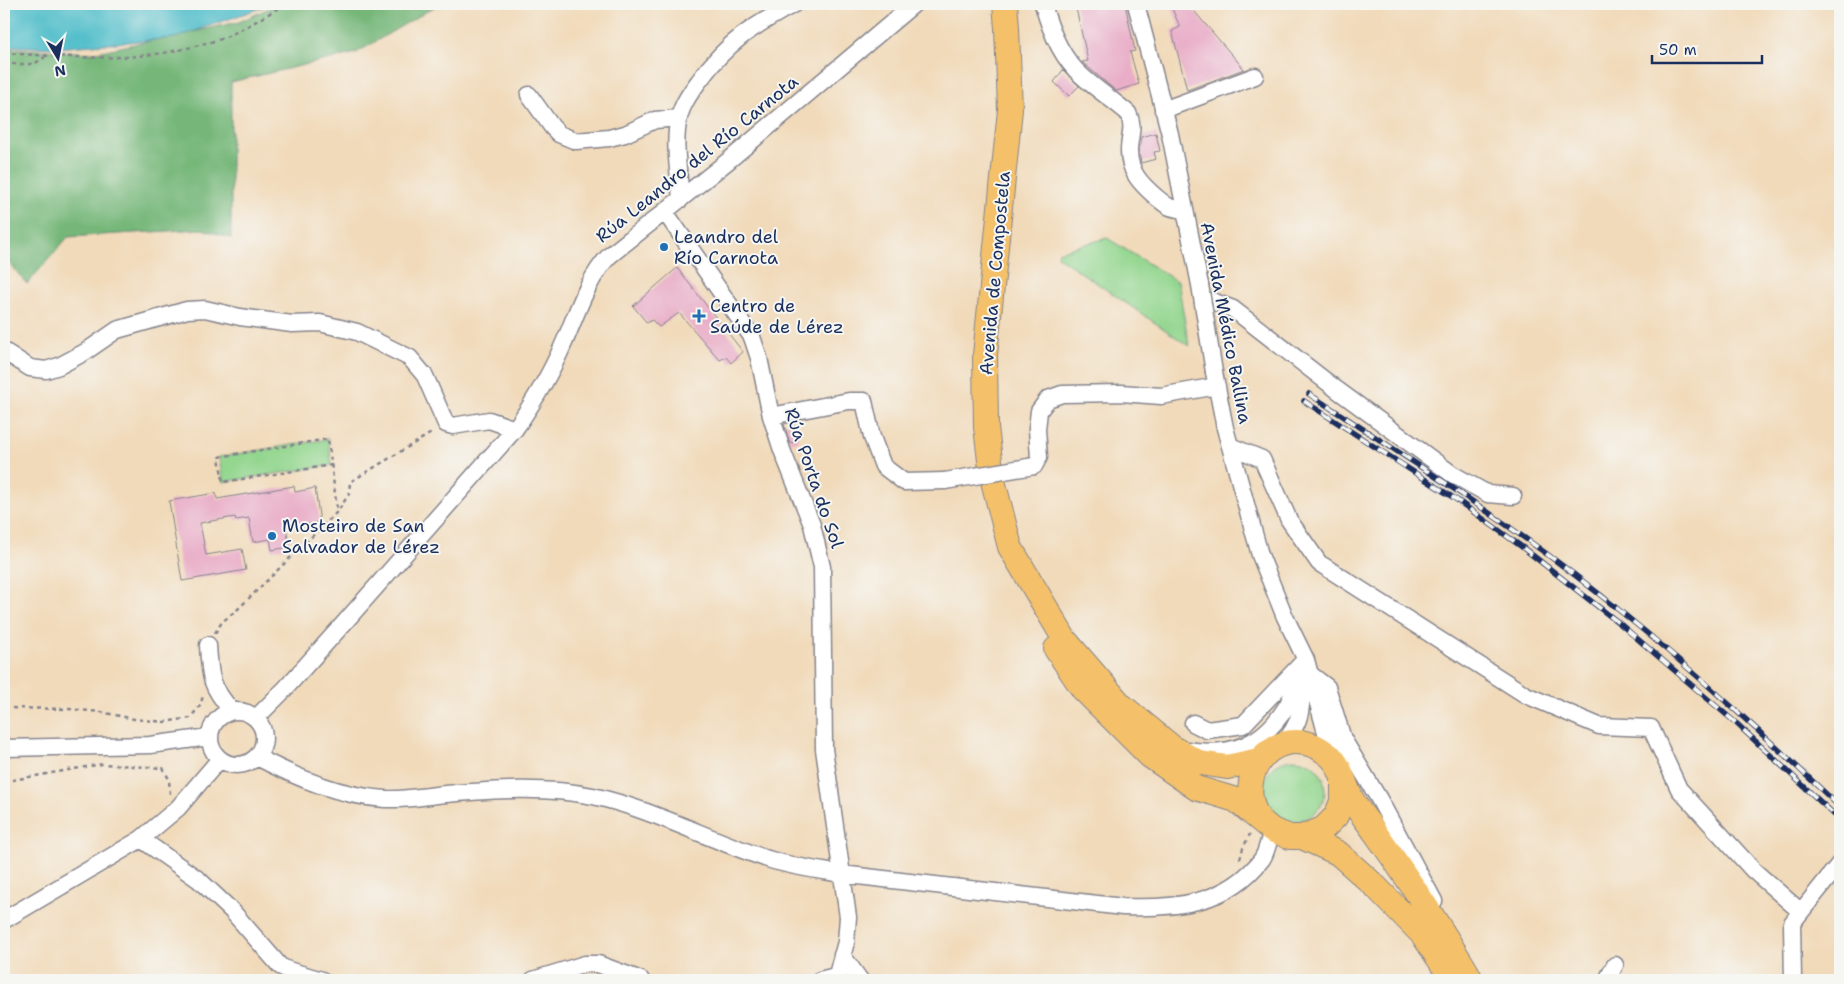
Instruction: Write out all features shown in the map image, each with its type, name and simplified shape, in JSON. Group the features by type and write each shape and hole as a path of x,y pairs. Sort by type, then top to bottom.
{"highway":[{"name":"Avenida de Compostela","path":"1005,4 1008,28 1010,110 985,355 986,427 991,469 1010,547 1065,640 1121,705 1173,748 1200,763 1227,768 1259,760"},
{"path":"1010,547 1023,582 1054,646 1084,689 1150,756 1196,788 1236,800 1265,824 1290,837 1302,837 1323,829 1336,816 1343,799 1343,779"},
{"path":"1265,824 1254,812 1249,795 1250,781 1259,760 1273,748 1282,744 1297,742 1316,746 1333,758 1353,802 1438,925 1471,980"},
{"path":"1302,837 1338,853 1375,886 1423,935 1453,980"}],"street":[{"path":"681,198 677,144 678,118 689,94 727,47 751,28 794,4"},
{"name":"Rúa Leandro del Río Carnota","path":"256,718 339,629 514,429 535,399 556,361 584,295 599,267 621,245 665,212 771,125 914,4"},
{"path":"1044,4 1052,30 1070,64 1081,76 1128,113 1132,120 1129,150 1130,164 1134,174 1166,206 1184,210"},
{"name":"Avenida Médico Ballina","path":"1136,4 1170,134 1230,446 1260,555 1285,617 1306,660 1300,716 1293,733 1282,744"},
{"path":"1163,110 1255,76"},
{"path":"529,95 559,134 576,141 609,138 625,134 655,120 678,118"},
{"name":"Rúa Porta do Sol","path":"665,212 752,338 759,358 771,416 782,450 812,525 822,566 824,749 848,926 839,978"},
{"path":"1203,302 1212,301 1233,309 1336,389 1452,474 1488,494 1513,496"},
{"path":"4,351 30,368 46,370 59,366 85,352 116,330 187,310 205,309 240,317 292,324 320,323 357,332 410,358 425,376 446,424 452,426 489,420 514,429"},
{"path":"771,416 849,401 864,401 872,438 883,466 904,482 945,481 1034,466 1039,457 1037,429 1039,411 1048,398 1062,394 1161,396 1216,379"},
{"path":"1230,446 1262,460 1289,520 1319,563 1526,695 1600,726 1651,728 1679,789 1753,870 1801,912"},
{"path":"208,645 210,676 220,697 232,711"},
{"path":"1173,748 1203,753 1238,750 1264,734 1270,727 1287,705 1305,670"},
{"path":"1193,723 1207,730 1243,725 1305,670"},
{"path":"1305,670 1327,687 1343,739 1379,798 1438,907 1438,925"},
{"name":"Avenida Médico Ballina","path":"1305,670 1333,758"},
{"path":"232,711 241,711 256,718 264,733 264,741 257,757 243,765 226,764 219,760 210,746 209,738 211,728 216,720 223,714 232,711"},
{"path":"4,748 150,745 209,738"},
{"path":"257,757 278,768 330,789 357,796 388,799 501,790 547,790 592,796 649,813 771,860 803,868 1123,907 1169,907 1201,901 1217,895 1240,881 1263,858 1265,824"},
{"path":"4,920 141,839 178,808 219,760"},
{"path":"141,839 198,880 232,911 280,966 322,980"},
{"path":"1794,980 1792,923 1840,863"},
{"path":"842,955 860,980"},
{"path":"533,980 585,964 598,964 641,980"},
{"path":"1607,980 1615,965"},
{"path":"820,980 839,978"}],"path":[{"path":"4,53 84,58 140,58 184,50 226,37 284,4"},
{"path":"4,64 34,64 46,56"},
{"path":"208,645 222,622 238,609 338,511 349,494 350,482 446,424"},
{"path":"332,464 223,482 219,457 328,439 332,464 338,511"},
{"path":"4,708 101,712 134,719 164,722 190,718 200,706 210,676"},
{"path":"164,761 163,768 169,780 171,797 178,808"},
{"path":"4,780 102,764 163,768"},
{"path":"1239,862 1243,848 1265,824"}],"green space":[{"path":"278,4 439,4 356,53 231,82 231,238 202,229 68,237 27,284 4,257 4,48 92,53 239,22"},
{"path":"1107,238 1178,282 1189,346 1057,256 1058,252"},
{"path":"328,439 332,465 223,482 219,457"},
{"path":"1294,759 1306,762 1316,768 1322,778 1325,790 1322,802 1316,812 1306,818 1294,821 1282,818 1272,812 1266,802 1263,790 1266,778 1272,768 1282,762"}],"water":[{"path":"4,4 267,4 175,38 56,48 4,46"}],"building":[{"path":"1075,4 1125,4 1135,51 1130,52 1139,84 1116,91 1082,62 1088,61"},
{"path":"1170,4 1188,4 1244,69 1187,90 1172,31 1180,27"},
{"path":"1063,70 1079,86 1069,96 1054,82"},
{"path":"1156,133 1160,151 1154,152 1156,159 1141,163 1139,146 1141,145 1141,137"},
{"name":"Centro de Saúde de Lérez","path":"677,268 743,352 731,363 726,357 720,360 679,313 659,327 652,320 647,323 633,306"},
{"path":"794,422 798,441 790,443 784,424"},
{"name":"Mosteiro de San Salvador de Lérez","path":"294,486 295,492 315,488 320,522 286,528 290,547 272,550 270,539 253,542 249,518 236,520 235,517 200,523 206,555 242,549 246,570 182,581 169,501 216,493 217,499"}],"railway":[{"path":"1309,394 1510,527 1587,585 1708,685 1840,807"},
{"path":"1304,401 1457,500 1522,547 1619,623 1736,723 1840,820"}],"place":[{"name":"Leandro del Río Carnota","path":"664,247"},
{"name":"Centro de Saúde de Lérez","path":"699,316"},
{"name":"Mosteiro de San Salvador de Lérez","path":"272,536"}]}
